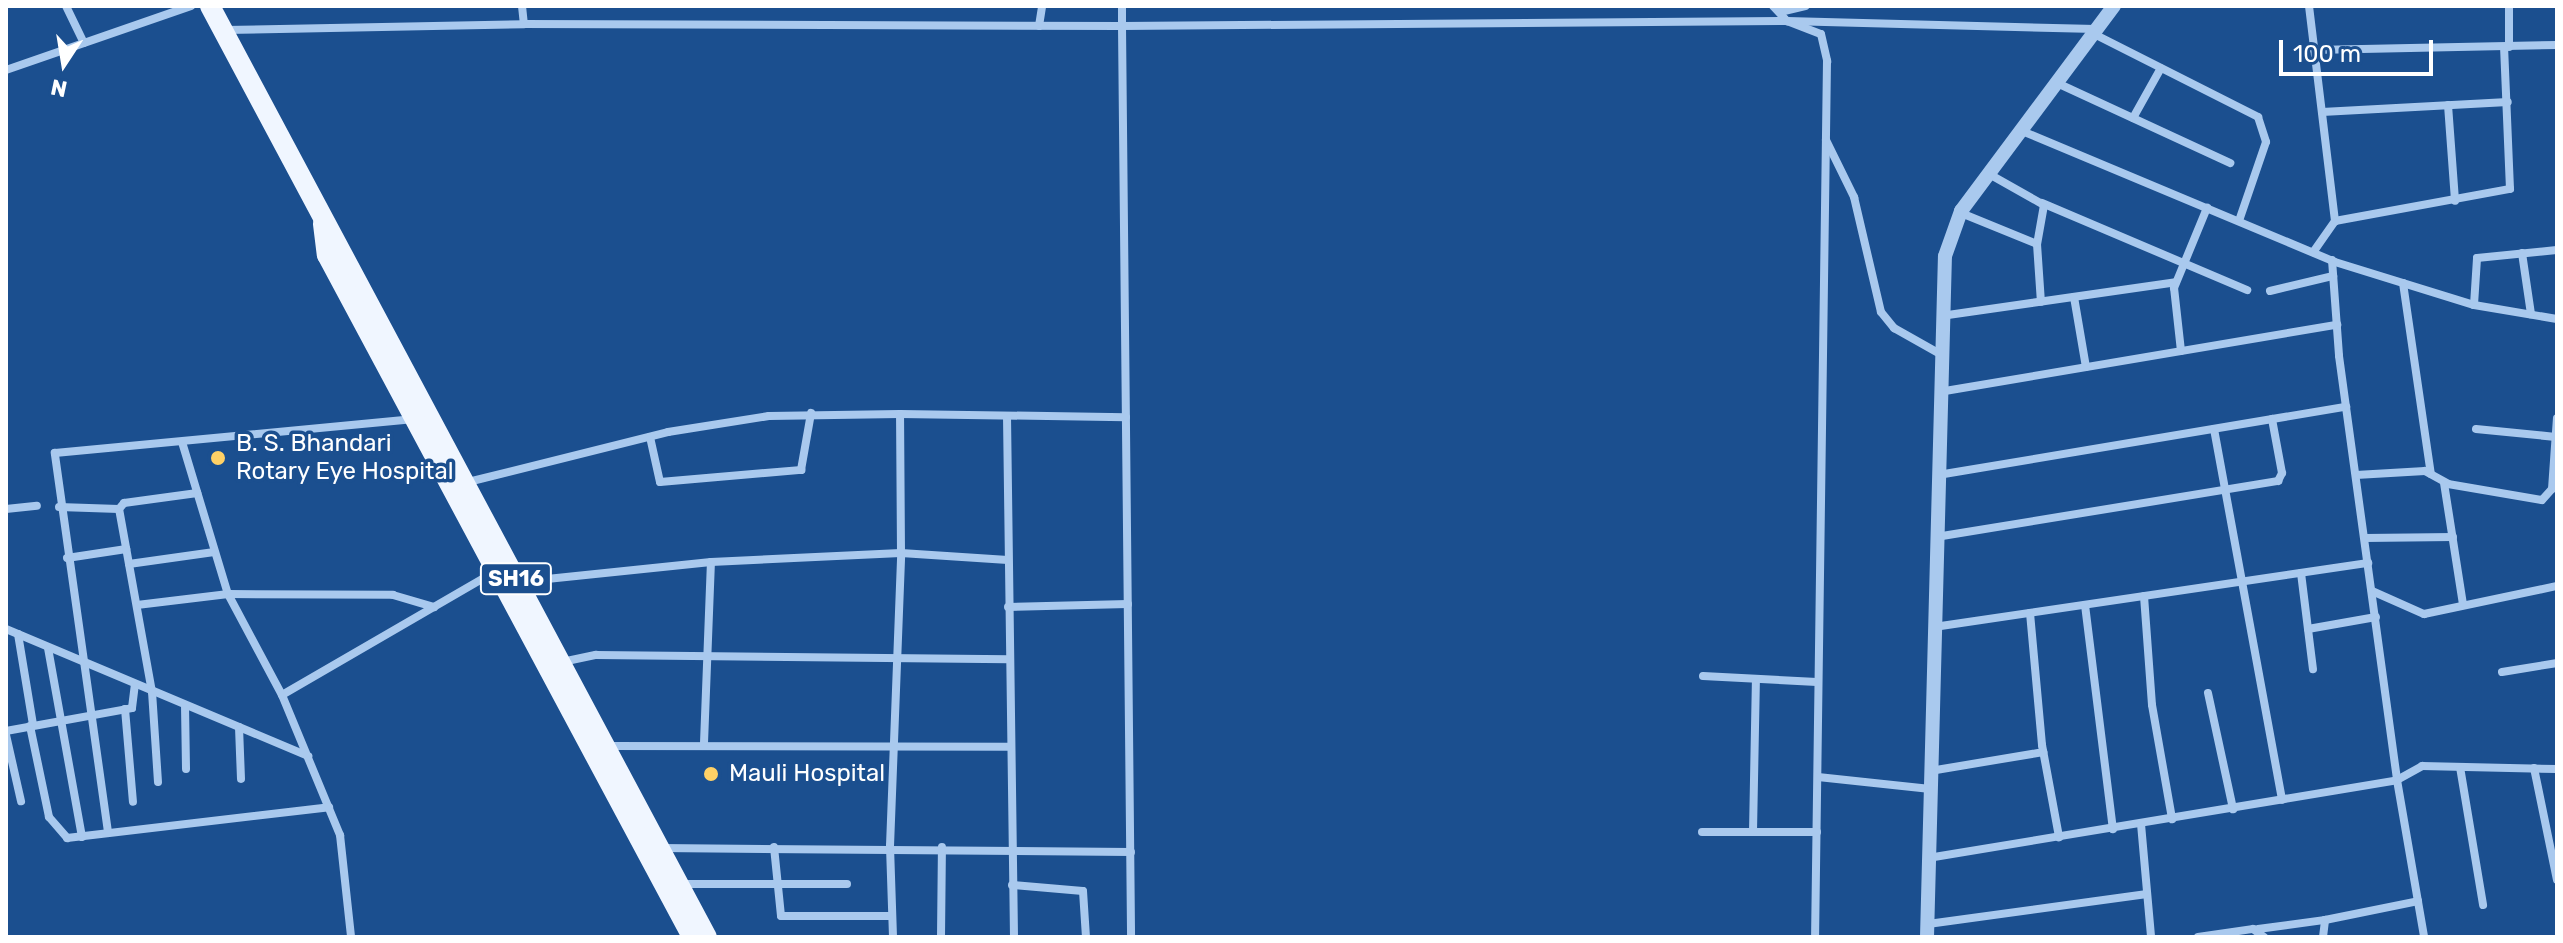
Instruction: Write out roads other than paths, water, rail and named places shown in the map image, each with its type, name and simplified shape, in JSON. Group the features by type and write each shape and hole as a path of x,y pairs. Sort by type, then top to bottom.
{"main road":[{"name":"SH16","path":"210,6 323,224 343,247 421,415 517,582 552,665"},
{"name":"SH16","path":"458,484 494,572 552,665 654,849 692,937"},
{"name":"SH16","path":"654,849 680,884 707,937"}],"street":[{"path":"66,6 84,43"},
{"path":"6,70 191,6"},
{"path":"522,6 524,24"},
{"path":"1039,26 1042,6"},
{"path":"1122,6 1131,937"},
{"path":"1777,9 1805,6"},
{"path":"2114,6 1961,213 1945,256 1935,537 1928,930 2147,894"},
{"path":"2309,6 2335,221 2313,252"},
{"path":"2335,221 2510,189 2506,47 2509,6"},
{"path":"1777,9 1787,21 1821,34 1827,61 1815,937"},
{"path":"222,30 524,24 1122,26 1787,21 2096,32 2264,124 2266,142 2239,221"},
{"path":"2314,50 2557,45"},
{"path":"2133,118 2161,68"},
{"path":"2057,83 2230,163"},
{"path":"2322,112 2508,102"},
{"path":"2448,105 2455,201"},
{"path":"2022,131 2332,260 2474,305 2557,319"},
{"path":"1825,139 1854,197 1881,312 1894,328 1940,354"},
{"path":"1989,174 2042,203 2247,290"},
{"path":"2041,302 2037,244 2042,203"},
{"path":"2181,351 2176,282 2207,208"},
{"path":"1961,213 2037,244"},
{"path":"2474,305 2477,258 2557,250"},
{"path":"2522,253 2531,314"},
{"path":"2332,260 2346,407 2397,780 2424,937"},
{"path":"2270,291 2333,276"},
{"path":"1941,316 2176,282"},
{"path":"2403,283 2431,474"},
{"path":"2074,297 2086,367"},
{"path":"1939,392 2337,325"},
{"path":"1937,475 2346,407"},
{"path":"458,484 650,437 811,413 1126,417"},
{"path":"650,437 660,482 801,470 811,413"},
{"path":"893,937 890,846 901,553 900,414"},
{"path":"108,832 88,665 59,507 55,453 421,415"},
{"path":"1007,416 1014,937"},
{"path":"2356,475 2431,474 2444,483 2542,500 2552,489 2557,418"},
{"path":"1935,537 2225,493 2281,479 2272,419"},
{"path":"2214,429 2282,800"},
{"path":"2476,429 2556,437"},
{"path":"182,442 228,594 282,695 340,835 351,937"},
{"path":"2444,483 2463,604"},
{"path":"158,782 152,692 119,509 124,503 197,493"},
{"path":"6,509 37,506"},
{"path":"59,507 119,509"},
{"path":"2365,538 2453,537"},
{"path":"67,558 126,549"},
{"path":"129,564 214,552"},
{"path":"517,582 711,562 901,553 1008,560"},
{"path":"704,743 711,562"},
{"path":"1933,627 2368,563"},
{"path":"282,695 494,572"},
{"path":"2301,573 2313,669"},
{"path":"2372,591 2424,614 2557,586"},
{"path":"137,605 228,594 393,595 434,607"},
{"path":"2144,596 2152,705 2172,819"},
{"path":"1008,607 1128,604"},
{"path":"2085,605 2113,829"},
{"path":"2030,613 2043,752 2059,837"},
{"path":"2308,629 2376,617"},
{"path":"6,629 308,756"},
{"path":"18,634 32,726 55,830 67,838 329,807"},
{"path":"48,648 82,837"},
{"path":"552,665 596,655 1009,659"},
{"path":"2502,672 2557,663"},
{"path":"1703,676 1817,682"},
{"path":"1753,832 1756,679"},
{"path":"21,801 6,733 125,709 137,703 135,685"},
{"path":"2208,693 2233,809"},
{"path":"185,705 186,769"},
{"path":"125,709 133,802"},
{"path":"239,727 241,779"},
{"path":"597,748 704,743 1010,747"},
{"path":"1930,771 2043,752"},
{"path":"1928,858 2397,780 2422,766 2557,769"},
{"path":"2460,767 2483,905"},
{"path":"2534,768 2557,880"},
{"path":"1818,777 1930,789"},
{"path":"2141,824 2151,937"},
{"path":"1702,832 1817,832"},
{"path":"654,849 890,846 1131,852"},
{"path":"774,847 778,912 784,918 892,916"},
{"path":"941,937 942,847"},
{"path":"680,884 847,884"},
{"path":"1012,885 1083,891 1086,937"},
{"path":"2198,937 2325,920 2418,901"},
{"path":"2323,937 2325,920"},
{"path":"2257,929 2264,937"}],"place":[{"name":"B. S. Bhandari Rotary Eye Hospital","path":"218,458"},
{"name":"Mauli Hospital","path":"711,774"}]}
